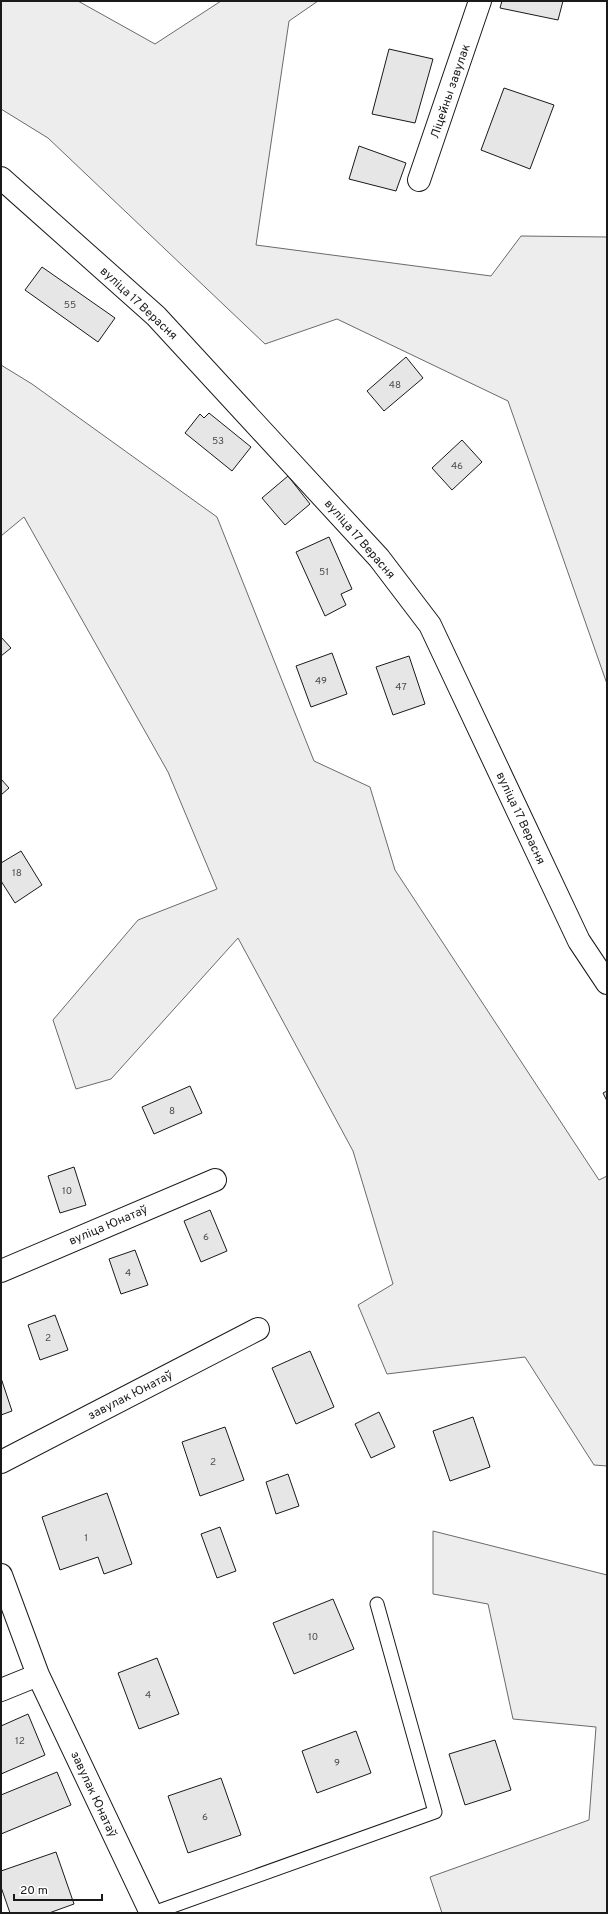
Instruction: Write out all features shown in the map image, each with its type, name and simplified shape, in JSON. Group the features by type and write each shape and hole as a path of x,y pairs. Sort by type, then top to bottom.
{"street":[{"name":"Ліцейны завулак","path":"419,180 480,1"},
{"name":"вуліца 17 Верасня","path":"1,178 156,316 384,564 430,625 579,941 607,983"},
{"name":"вуліца Юнатаў","path":"1,1271 215,1180"},
{"name":"завулак Юнатаў","path":"1,1462 258,1329"},
{"name":"завулак Юнатаў","path":"1,1575 38,1675 152,1913"},
{"path":"1,1690 38,1675"}],"lane":[{"path":"152,1913 435,1812 377,1604"}],"shaded area":[{"path":"1,1 78,1 155,44 221,1 318,1 289,21 256,245 491,276 521,236 607,237 607,684 508,401 337,319 265,344 48,138 1,109"},
{"path":"1,365 32,384 217,517 314,761 370,787 395,870 599,1180 607,1176 607,1466 594,1465 525,1357 387,1374 358,1305 393,1284 353,1151 238,938 111,1079 76,1089 53,1020 138,920 217,889 168,772 24,517 1,536"},
{"path":"433,1531 607,1575 607,1913 442,1913 430,1877 589,1820 596,1727 513,1719 488,1604 433,1594"}],"building":[{"path":"502,1 563,1 558,20 500,8"},
{"path":"389,49 433,59 415,123 372,114"},
{"path":"504,88 554,105 530,169 481,150"},
{"path":"359,146 406,163 396,191 349,179"},
{"path":"42,267 115,318 98,342 25,290"},
{"path":"406,357 423,378 384,411 367,391"},
{"path":"209,413 251,447 232,471 185,433 200,414 204,418"},
{"path":"462,440 482,462 452,490 432,468"},
{"path":"288,476 310,504 285,525 262,498"},
{"path":"329,537 352,589 341,594 346,605 325,616 296,552"},
{"path":"1,637 11,648 1,656"},
{"path":"332,653 347,694 311,707 296,666"},
{"path":"409,656 425,704 393,715 376,667"},
{"path":"1,779 9,788 1,795"},
{"path":"21,851 42,885 15,903 1,881 1,863"},
{"path":"190,1086 202,1113 154,1134 142,1107"},
{"path":"607,1091 607,1101 603,1093"},
{"path":"74,1167 86,1205 60,1213 48,1176"},
{"path":"210,1210 227,1251 201,1262 184,1221"},
{"path":"135,1250 148,1285 121,1294 109,1259"},
{"path":"55,1315 68,1350 40,1360 28,1325"},
{"path":"310,1351 334,1407 296,1424 272,1368"},
{"path":"1,1378 12,1411 1,1415"},
{"path":"379,1412 395,1447 371,1458 355,1424"},
{"path":"473,1417 490,1467 450,1481 433,1431"},
{"path":"225,1427 244,1480 200,1496 182,1442"},
{"path":"288,1474 299,1506 276,1514 266,1482"},
{"path":"107,1493 132,1564 104,1574 98,1557 60,1570 42,1517"},
{"path":"220,1527 236,1571 217,1578 201,1534"},
{"path":"333,1599 354,1649 294,1674 273,1623"},
{"path":"157,1658 179,1714 139,1729 118,1673"},
{"path":"28,1714 45,1755 1,1774 1,1726"},
{"path":"356,1731 371,1773 317,1793 302,1751"},
{"path":"495,1740 511,1790 465,1805 449,1754"},
{"path":"57,1772 71,1805 1,1834 1,1795"},
{"path":"221,1778 241,1835 188,1853 168,1796"},
{"path":"56,1852 74,1904 49,1913 10,1913 1,1887 1,1871"}]}
